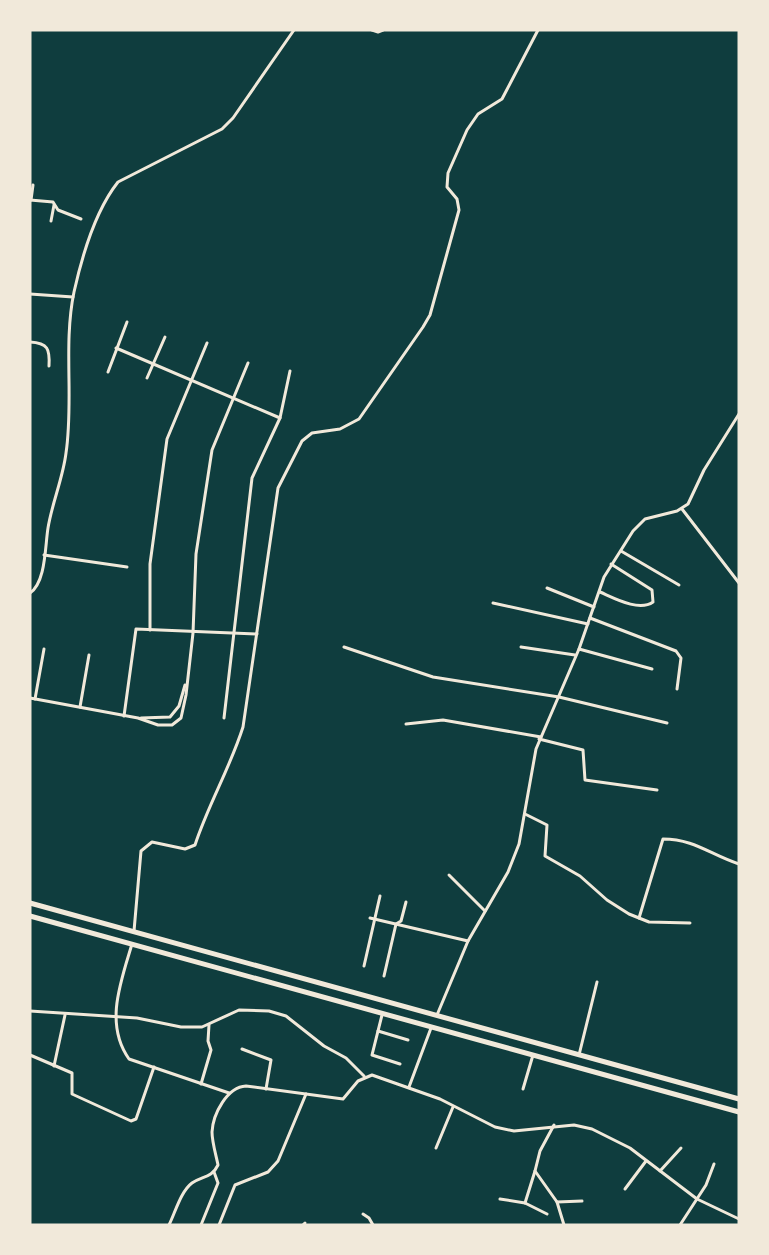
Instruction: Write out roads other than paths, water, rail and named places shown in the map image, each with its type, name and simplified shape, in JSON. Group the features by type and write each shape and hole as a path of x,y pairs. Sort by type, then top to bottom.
{"highway":[{"path":"30,903 739,1099"},
{"path":"30,916 739,1112"},
{"path":"312,994 315,981"}],"street":[{"path":"30,593 35,590 40,577 66,453 71,388 70,320 74,297 91,236 107,196 118,182 222,129 233,118 294,30"},
{"path":"372,30 378,32 383,30"},
{"path":"134,931 141,851 152,842 185,849 195,845 206,813 238,744 243,727 278,488 302,441 312,433 340,429 359,418 430,315 459,210 457,199 447,187 448,174 467,130 478,114 502,99 538,30"},
{"path":"33,185 31,200 54,204 58,210 81,219"},
{"path":"51,221 54,204"},
{"path":"30,294 74,297"},
{"path":"108,372 127,322"},
{"path":"147,378 165,337"},
{"path":"30,342 45,344 49,347 49,366"},
{"path":"150,630 150,564 167,439 207,343"},
{"path":"116,348 190,382 280,418"},
{"path":"138,718 159,725 177,723 183,711 193,633 196,554 212,450 248,363"},
{"path":"224,718 252,478 280,418 290,371"},
{"path":"438,1015 468,941 508,873 519,844 540,738 579,649 611,564 633,531 645,519 682,509 688,504 704,470 739,414"},
{"path":"682,509 739,583"},
{"path":"621,551 679,585"},
{"path":"44,555 127,567"},
{"path":"599,591 628,603 649,605 653,602 652,590 611,564"},
{"path":"547,588 594,607"},
{"path":"493,603 588,624"},
{"path":"590,618 680,654 677,689"},
{"path":"124,716 136,629 257,634"},
{"path":"521,646 576,655"},
{"path":"344,648 433,677 559,697 667,723"},
{"path":"44,649 32,699 138,718 170,717 179,706 186,683"},
{"path":"579,649 652,669"},
{"path":"80,707 89,654"},
{"path":"406,724 443,720 540,738 583,750 585,780 657,790"},
{"path":"525,814 547,825 545,856 590,883 622,910 649,922 690,923"},
{"path":"639,918 663,839 684,839 721,858 739,864"},
{"path":"449,875 485,911"},
{"path":"364,966 380,896"},
{"path":"384,976 396,924 400,921 406,902"},
{"path":"370,918 468,941"},
{"path":"132,943 115,1017 122,1048 129,1059 229,1093"},
{"path":"579,1054 597,982"},
{"path":"30,1011 137,1018 181,1028 202,1028 239,1010 252,1009 286,1016 324,1046 346,1059 364,1076"},
{"path":"54,1066 65,1015"},
{"path":"382,1015 372,1055 400,1064"},
{"path":"201,1084 211,1050 208,1041 209,1024"},
{"path":"409,1087 431,1028"},
{"path":"378,1031 408,1040"},
{"path":"242,1049 271,1060 266,1089"},
{"path":"30,1055 72,1073 72,1094 131,1121 136,1119 154,1067"},
{"path":"523,1089 533,1055"},
{"path":"169,1225 186,1189 192,1183 214,1172 218,1165 212,1132 217,1113 229,1093 238,1086 343,1098 364,1076 372,1075 409,1087 495,1127 514,1131 554,1125 574,1125 592,1129 630,1148 697,1199 739,1219"},
{"path":"219,1225 235,1185 267,1172 278,1161 306,1094"},
{"path":"436,1148 453,1107"},
{"path":"525,1203 540,1151 554,1125"},
{"path":"660,1171 681,1148"},
{"path":"625,1189 646,1161"},
{"path":"680,1225 697,1199 714,1164"},
{"path":"535,1171 557,1202 564,1225"},
{"path":"201,1225 218,1183 214,1172"},
{"path":"500,1199 525,1203 547,1214"},
{"path":"557,1202 582,1201"},
{"path":"363,1214 373,1225"}]}
